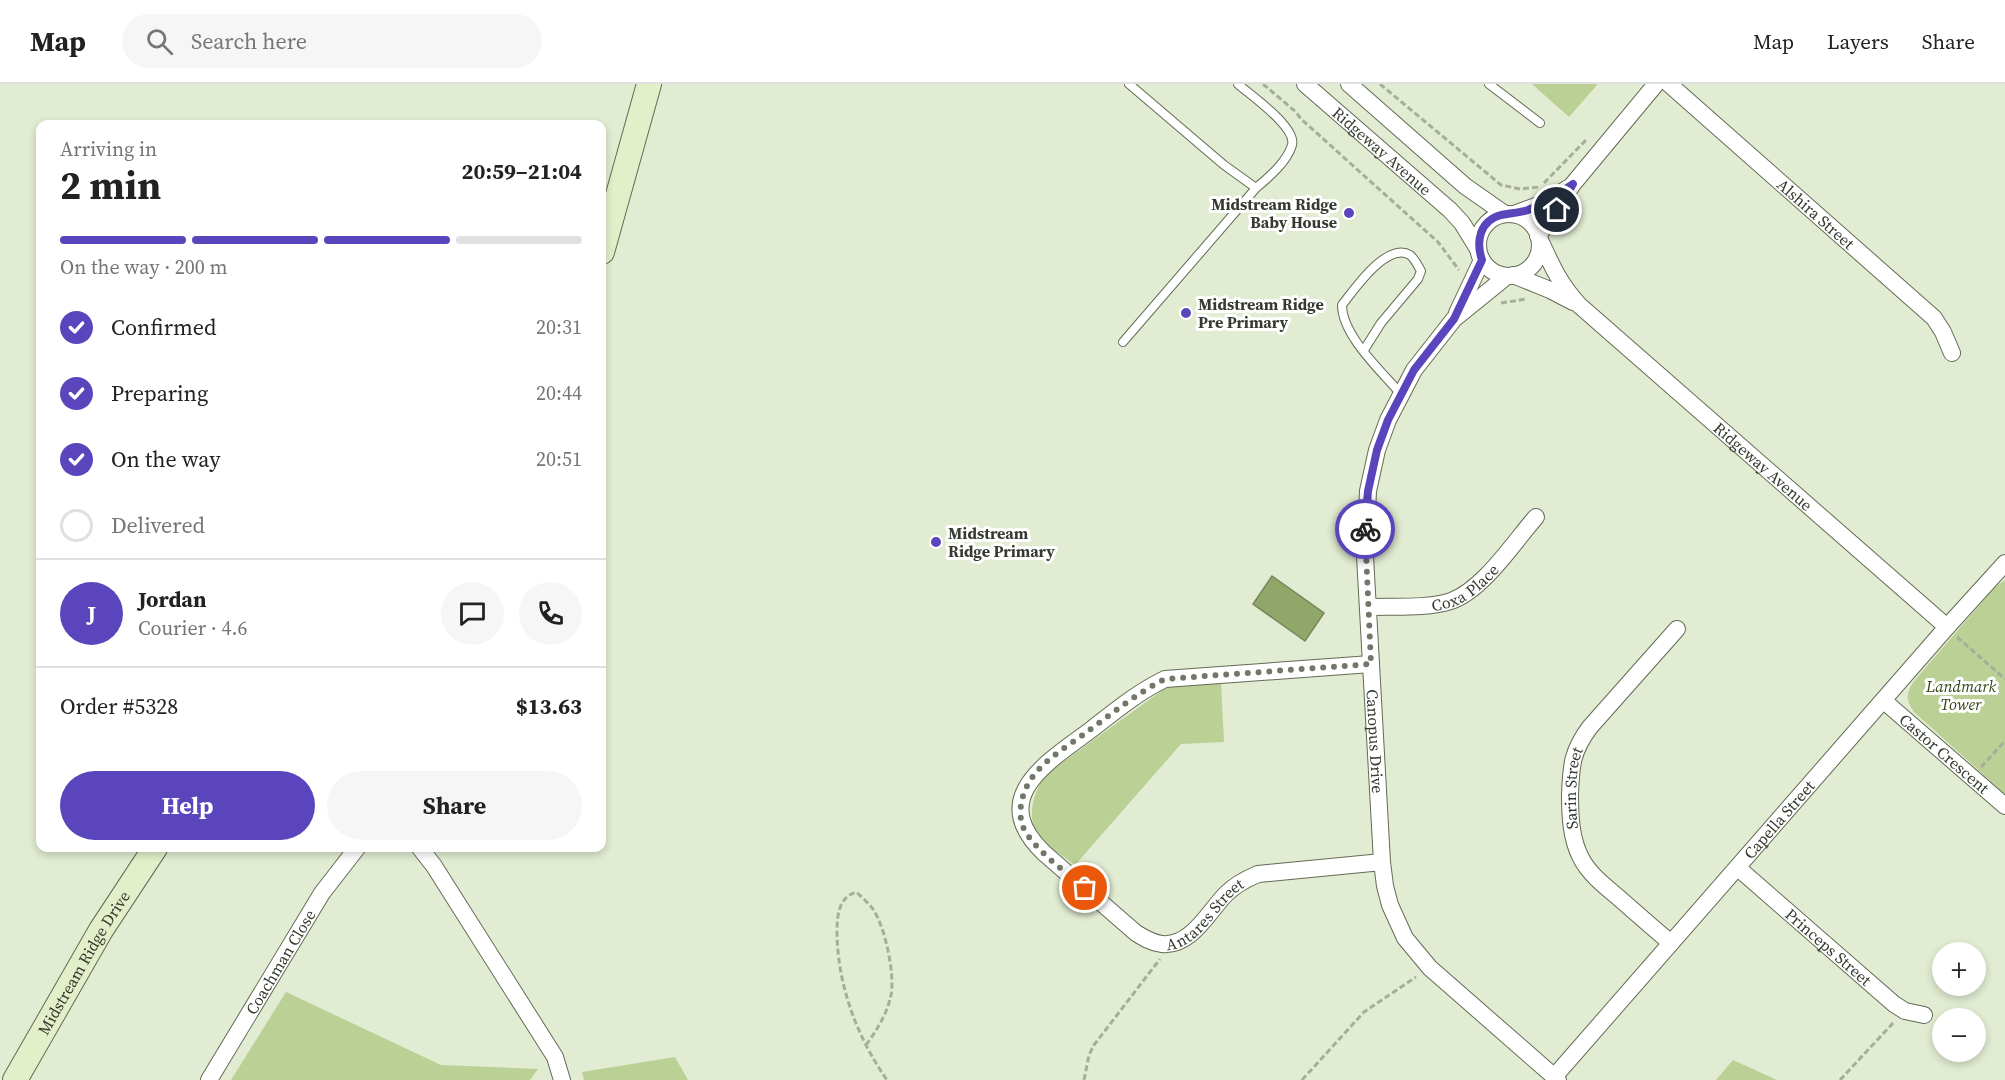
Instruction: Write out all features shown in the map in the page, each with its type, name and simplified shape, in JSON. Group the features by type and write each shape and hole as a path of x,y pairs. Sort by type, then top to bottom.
{"street":[{"path":"606,238 649,84"},
{"name":"Ridgeway Avenue","path":"1305,84 1443,204 1462,223 1480,254"},
{"name":"Ridgeway Avenue","path":"1349,84 1465,186 1510,214"},
{"path":"1573,184 1546,202 1496,217 1488,222 1479,239 1480,254 1488,268 1497,274 1510,276 1523,273 1537,259 1539,238 1573,184 1656,84"},
{"name":"Alshira Street","path":"1669,84 1934,318 1952,353"},
{"path":"1510,214 1524,217 1531,223 1539,238"},
{"name":"Ridgeway Avenue","path":"1539,238 1554,272 1579,305 1947,627"},
{"name":"Canopus Drive","path":"1454,319 1480,254"},
{"name":"Ridgeway Avenue","path":"1510,276 1579,305"},
{"name":"Canopus Drive","path":"1510,276 1454,319 1414,370 1400,393 1377,450 1368,491 1365,527 1368,607 1382,862 1385,886 1396,922 1430,968 1556,1078"},
{"name":"Coxa Place","path":"1368,607 1434,604 1463,596 1482,580 1536,516"},
{"name":"Capella Street","path":"1556,1078 1671,943 2005,563"},
{"name":"Sarin Street","path":"1671,943 1599,880 1581,859 1572,831 1570,807 1571,768 1578,742 1677,629"},
{"name":"Antares Street","path":"1371,664 1165,679 1152,685 1047,762 1027,786 1022,799 1021,813 1023,826 1031,840 1136,933 1162,944 1185,938 1226,894 1241,881 1258,874 1382,862"},
{"name":"Castor Crescent","path":"1884,701 2005,806"},
{"name":"Midstream Ridge Drive","path":"15,1080 101,930 152,852"},
{"name":"Coachman Close","path":"209,1080 322,893 354,852"},
{"path":"423,852 555,1057 562,1080"},
{"name":"Princeps Street","path":"1738,868 1894,1004 1905,1011 1924,1016"}],"lane":[{"path":"1129,84 1137,88 1224,165 1256,188"},
{"path":"1123,342 1256,188 1278,167 1292,145 1293,138 1284,124 1238,84"},
{"path":"1489,84 1540,123"},
{"path":"1364,350 1381,323 1418,279 1421,271 1410,255 1401,252 1382,258 1342,304 1345,322 1364,350 1400,393"}],"path":[{"path":"1263,84 1296,112 1362,176 1438,242 1460,272"},
{"path":"1380,84 1501,185 1520,189 1541,186 1589,137"},
{"path":"1499,303 1536,298 1558,301 1561,296"},
{"path":"1947,627 2005,679"},
{"path":"1972,777 2005,741"},
{"path":"866,1045 878,1028 885,1012 891,994 891,976 888,954 874,910 856,892 848,895 842,904 837,921 842,982 866,1045 887,1080"},
{"path":"1084,1080 1089,1055 1094,1045 1172,943"},
{"path":"1302,1080 1364,1012 1430,968"},
{"path":"1840,1080 1905,1011"}],"green space":[{"path":"1532,84 1596,84 1597,85 1569,117"},
{"name":"Landmark Tower","path":"2005,580 2005,794 1914,712 1909,704 1908,696 1915,680 1995,587"},
{"path":"1221,682 1224,742 1181,744 1075,865 1041,838 1034,827 1032,811 1035,796 1045,775 1164,689 1176,683"},
{"path":"286,992 441,1065 538,1069 530,1080 231,1080"},
{"path":"675,1057 688,1080 584,1080 582,1072"},
{"path":"1733,1060 1777,1080 1716,1080"}],"shaded area":[{"path":"1272,576 1324,613 1305,641 1253,604"}],"way so far":[{"path":"1085,888 1031,840 1023,826 1022,799 1027,786 1036,774 1047,762 1109,716 1152,685 1165,679 1371,664 1365,529"}],"place":[{"name":"Midstream Ridge Baby House","path":"1349,213"},
{"name":"Midstream Ridge Pre Primary","path":"1186,313"},
{"name":"Midstream Ridge Primary","path":"936,542"}],"route":[{"path":"1365,529 1368,491 1377,450 1388,420 1400,393 1414,370 1454,319 1482,260 1478,249 1482,230 1496,217 1535,207 1560,194 1573,184 1557,210"}]}
